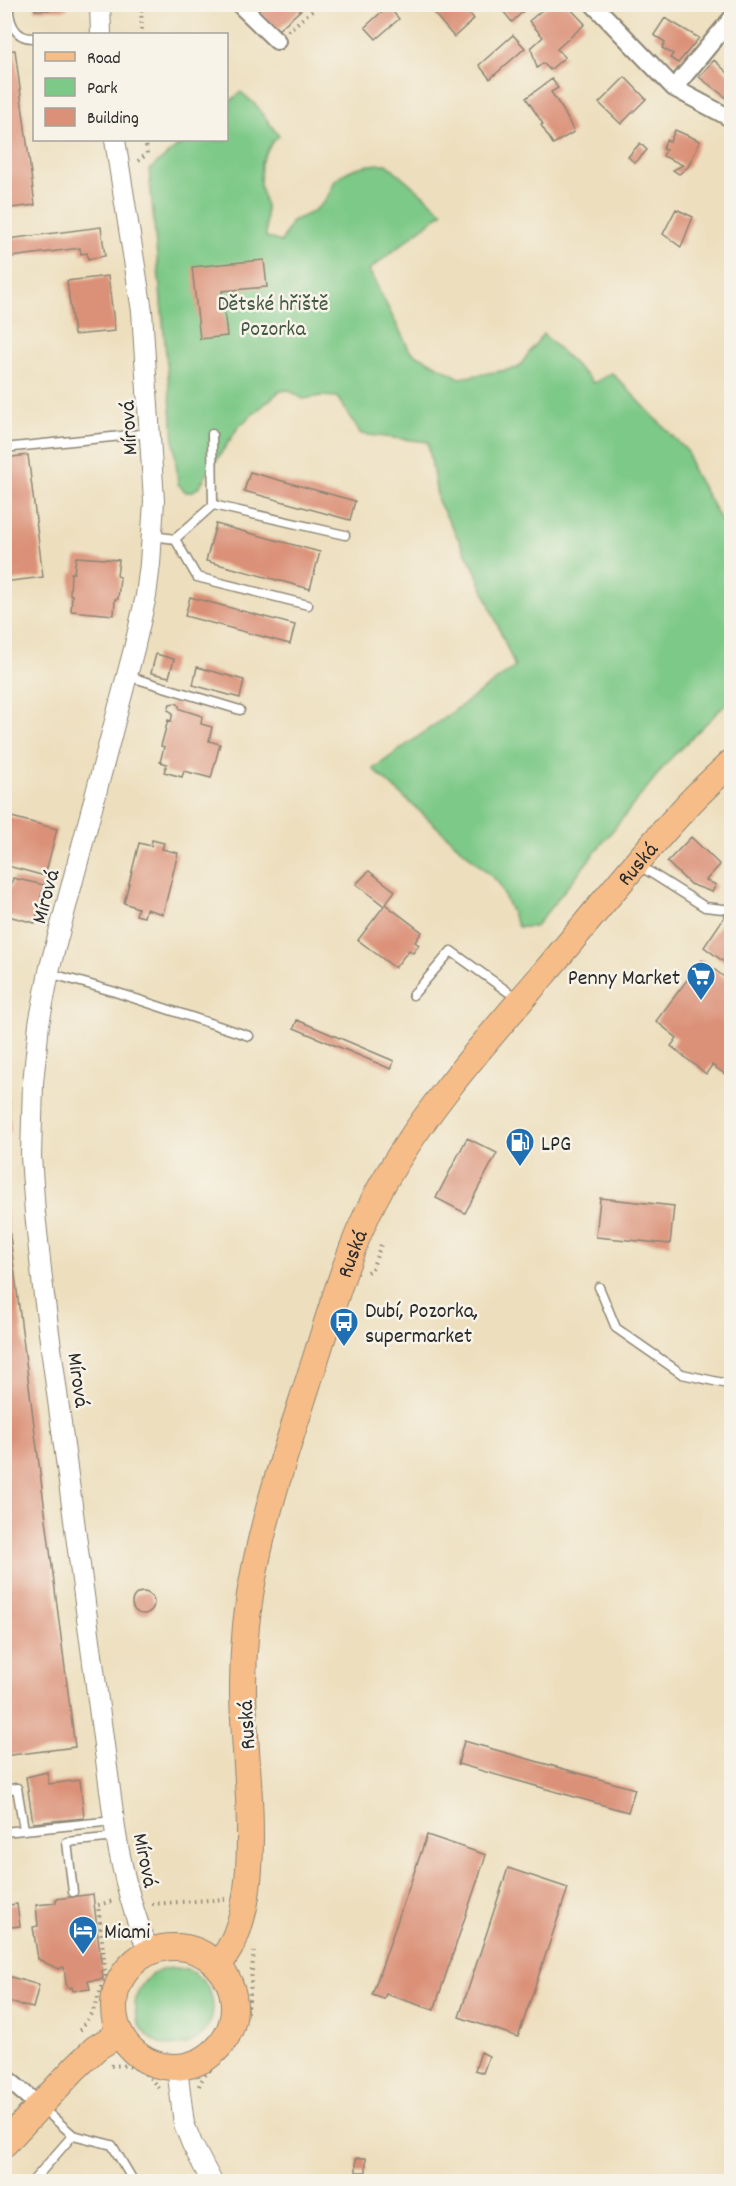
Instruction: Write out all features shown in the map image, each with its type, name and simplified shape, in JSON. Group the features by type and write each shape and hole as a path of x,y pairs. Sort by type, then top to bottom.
{"main road":[{"name":"Ruská","path":"218,1965 231,1948 239,1926 249,1865 249,1789 243,1688 250,1594 264,1526 335,1297 359,1232 388,1175 432,1112 521,1001 683,809 732,762"},
{"path":"162,1948 189,1949 202,1953 218,1965 229,1981 234,2000 233,2020 226,2038 213,2053 196,2063 177,2067 159,2066 143,2059 130,2048 120,2033 114,2016 114,1998 119,1981 130,1966 149,1952 162,1948"},
{"path":"4,2144 96,2048 120,2033"}],"street":[{"path":"100,4 101,33"},
{"path":"239,4 278,41"},
{"path":"593,4 674,88 732,119"},
{"path":"674,88 732,18"},
{"name":"Mírová","path":"115,141 142,311 151,433 153,536 146,596 49,973 39,1024 31,1122 32,1183 46,1311 116,1829 132,1905 149,1952"},
{"path":"177,2067 184,2124 212,2181"},
{"path":"4,2076 39,2106"}],"lane":[{"path":"9,4 10,23 15,31 27,39 33,38"},
{"path":"4,448 151,433"},
{"path":"153,536 175,539 213,505 212,434"},
{"path":"213,505 345,535"},
{"path":"175,539 197,577 308,605"},
{"path":"127,676 240,711"},
{"path":"637,864 705,907 732,910"},
{"path":"413,995 452,951 521,1001"},
{"path":"49,973 249,1036"},
{"path":"599,1287 616,1328 682,1374 732,1385"},
{"path":"4,1790 17,1788 24,1829"},
{"path":"4,1832 24,1829 116,1829"},
{"path":"73,1892 67,1842 116,1829"},
{"path":"39,2106 73,2135 112,2145 134,2181"},
{"path":"32,2181 73,2135"}],"path":[{"path":"141,4 142,33"},
{"path":"278,41 320,4"},
{"path":"146,141 147,153"},
{"path":"365,1274 372,1269 385,1233"},
{"path":"74,2037 93,2011 106,1977 98,1905 112,1901"},
{"path":"197,2091 202,2078 229,2054 236,2044 245,2019 255,1946"},
{"path":"104,2068 119,2065 137,2068 154,2081 163,2097"}],"green space":[{"name":"Dětské hřiště Pozorka","path":"241,92 256,105 279,136 272,142 261,163 260,186 266,206 266,237 281,242 292,221 318,208 326,199 335,181 346,172 367,166 387,164 443,212 369,270 410,351 460,378 518,368 543,334 594,383 612,373 688,452 692,469 731,534 731,699 670,759 535,927 518,927 498,882 373,769 515,667 475,570 438,501 428,442 361,434 337,397 321,396 303,399 289,390 280,391 239,426 198,488 186,492 178,484 149,170 184,141 228,141 228,103"},
{"path":"174,1968 189,1971 201,1980 210,1992 213,2007 210,2022 201,2034 189,2043 174,2046 159,2043 147,2034 138,2022 135,2007 138,1992 147,1980 159,1971"}],"building":[{"path":"35,4 70,4 66,10 35,10"},
{"path":"259,4 302,4 304,7 277,31 256,8"},
{"path":"426,4 461,4 474,19 454,37"},
{"path":"497,4 531,4 512,22"},
{"path":"548,5 567,5 585,24 557,49 565,57 550,70 543,63 537,68 531,48 543,37 529,21"},
{"path":"388,6 399,19 376,39 365,27"},
{"path":"665,18 699,38 678,63 670,58 673,54 662,48 665,42 654,35"},
{"path":"513,35 525,48 490,79 479,65"},
{"path":"15,50 35,205 4,209 4,51"},
{"path":"714,60 732,77 732,102 699,77"},
{"path":"625,77 646,99 621,124 599,103"},
{"path":"552,79 558,88 551,92 574,132 553,144 526,98"},
{"path":"675,130 700,141 688,167 679,174 673,170 683,165 663,156 666,150 663,149 666,140 670,142"},
{"path":"640,143 647,150 635,163 628,157"},
{"path":"676,209 693,217 681,247 663,234"},
{"path":"4,225 8,239 101,227 105,256 88,259 87,253 81,254 80,248 4,258"},
{"path":"264,260 267,287 222,291 227,336 200,339 192,267"},
{"path":"108,276 115,331 74,335 67,281"},
{"path":"28,455 43,577 4,582 4,458"},
{"path":"250,472 355,501 350,520 244,491"},
{"path":"216,524 320,552 310,589 206,561"},
{"path":"76,557 119,560 118,599 115,599 114,615 71,611 71,573 74,573"},
{"path":"190,597 295,625 290,644 185,616"},
{"path":"156,654 174,659 169,677 151,673"},
{"path":"197,667 244,680 240,698 193,685"},
{"path":"175,703 180,709 202,716 201,724 212,727 209,741 220,744 211,778 184,771 182,777 164,772 167,764 160,762 164,747 161,746 168,720 171,721 173,713 168,710 170,704"},
{"path":"4,815 57,829 45,876 4,865"},
{"path":"691,837 720,865 706,880 716,885 712,892 690,884 667,862"},
{"path":"152,840 164,843 162,849 178,853 163,914 146,909 144,917 136,915 138,908 124,903 139,843 151,846"},
{"path":"369,871 395,891 385,904 422,932 415,942 419,945 413,953 409,950 395,968 358,940 384,906 356,884"},
{"path":"13,878 44,885 35,923 4,915 4,888 10,889"},
{"path":"727,913 732,917 732,968 704,947"},
{"name":"Penny Market","path":"702,960 732,983 732,1079 712,1065 706,1074 671,1046 677,1038 656,1021"},
{"path":"297,1020 394,1061 391,1069 294,1028"},
{"path":"4,1094 8,1094 11,1132 4,1132"},
{"path":"467,1138 497,1153 465,1213 436,1198"},
{"path":"4,1189 75,1747 4,1756"},
{"path":"600,1198 674,1206 670,1244 596,1237"},
{"path":"143,1592 151,1595 154,1603 151,1611 143,1614 135,1611 132,1603 135,1595"},
{"path":"464,1741 635,1789 628,1812 458,1764"},
{"path":"47,1772 49,1784 80,1780 84,1818 33,1823 26,1777"},
{"path":"427,1835 486,1855 434,2010 386,1994 384,1999 372,1995"},
{"path":"508,1868 568,1888 518,2037 459,2017"},
{"path":"93,1894 103,1979 88,1981 90,1989 73,1991 72,1987 69,1988 66,1984 64,1967 58,1969 38,1959 33,1927 38,1926 36,1905 56,1903 56,1899"},
{"path":"17,1904 20,1926 11,1927 8,1905"},
{"path":"4,1975 39,1985 33,2008 4,2001"},
{"path":"481,2052 489,2056 483,2073 475,2070"},
{"path":"356,2158 366,2158 366,2172 356,2172"}],"place":[{"name":"Penny Market","path":"701,1002"},
{"name":"LPG","path":"520,1168"},
{"name":"Dubí, Pozorka, supermarket","path":"344,1348"},
{"name":"Miami","path":"83,1956"}]}
